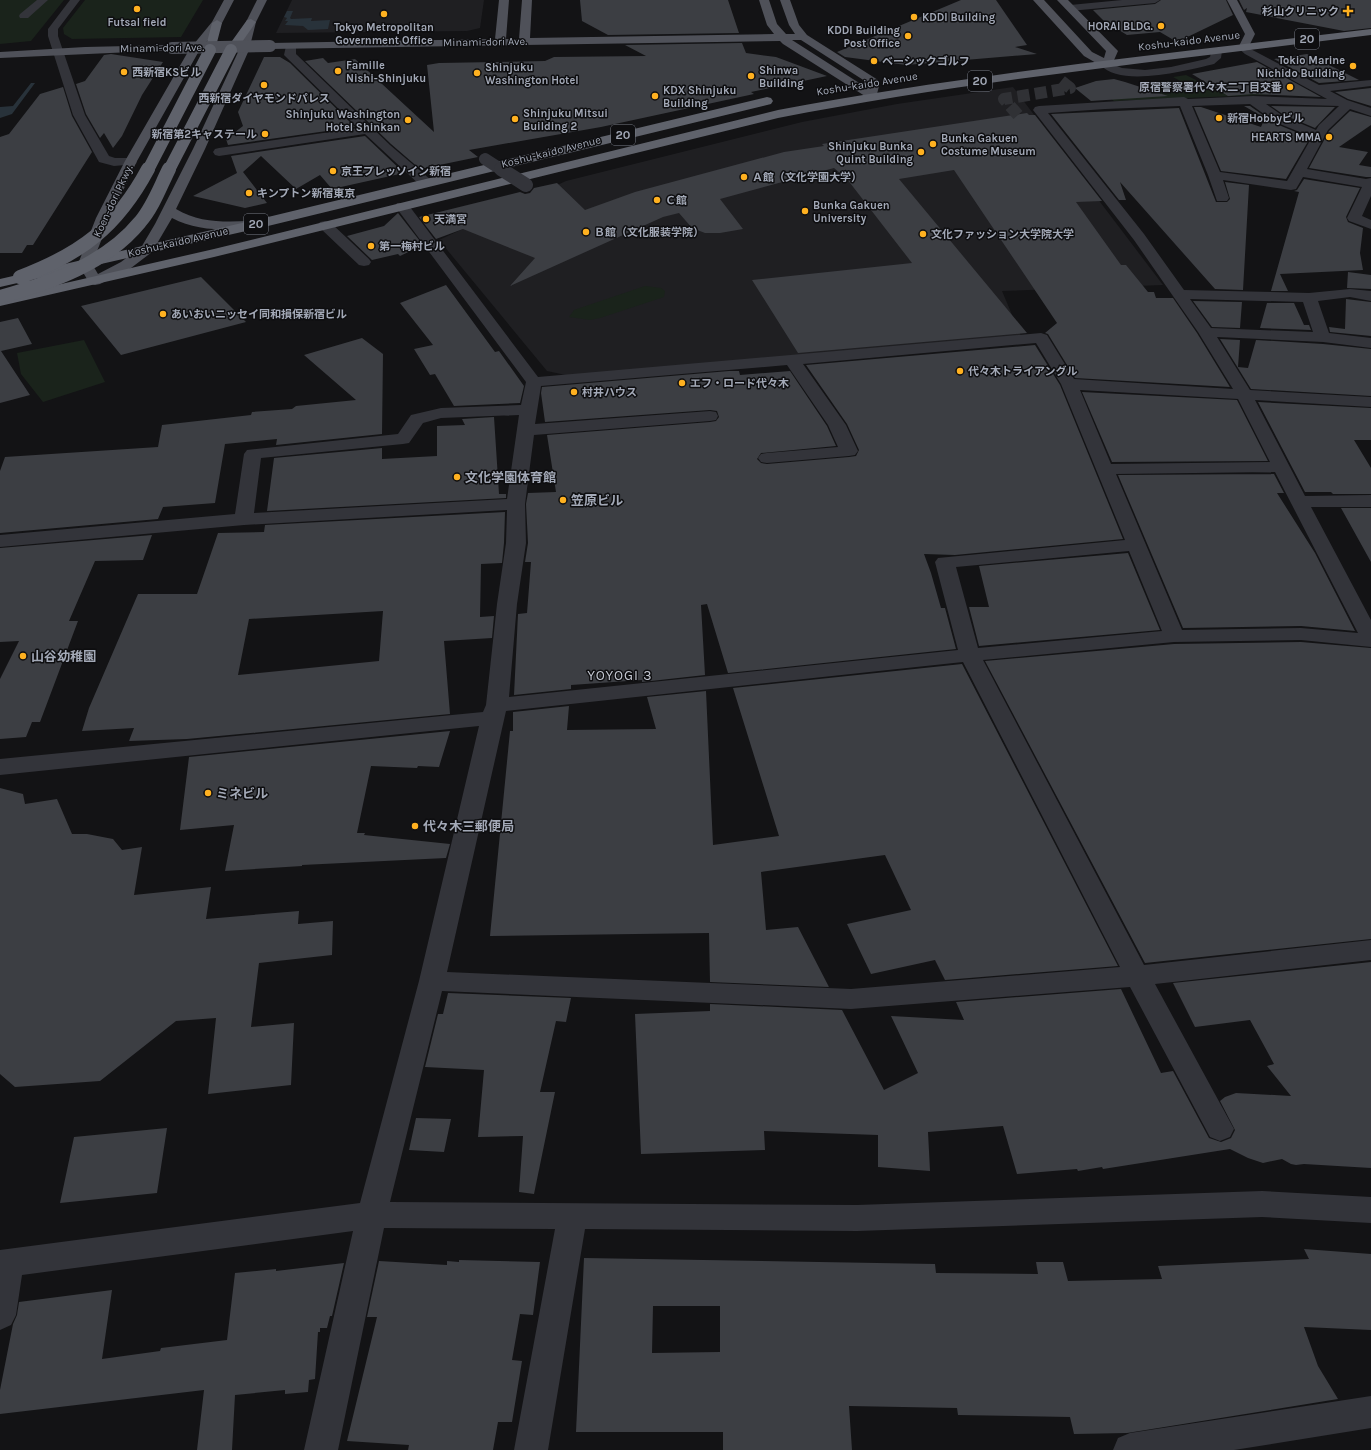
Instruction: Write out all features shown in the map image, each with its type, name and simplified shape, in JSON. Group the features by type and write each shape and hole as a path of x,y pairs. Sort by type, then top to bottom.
{"highway":[{"path":"0,297 34,287 82,266 105,253 135,229 153,203 231,50 251,22"},
{"path":"0,284 41,268 88,242 113,221 128,203 210,50 217,23"},
{"name":"20","path":"1243,48 1371,32"},
{"name":"Koshu-kaido Avenue","path":"1235,36 1254,33"},
{"name":"Koshu-kaido Avenue","path":"0,302 95,281 778,114 872,96 1243,48"},
{"name":"Koshu-kaido Avenue","path":"1075,56 1126,49"},
{"name":"Koshu-kaido Avenue","path":"834,88 878,81"},
{"name":"Koshu-kaido Avenue","path":"0,284 782,98"}],"main road":[{"name":"Koen-dori Pkwy.","path":"85,264 103,218 131,162 194,50 217,23 229,0"},
{"path":"85,264 95,281 126,265 147,249 169,210 244,50 251,22 262,0"},
{"path":"500,42 504,0"},
{"path":"524,42 527,0"},
{"path":"764,0 772,26 782,37 794,47 872,96 878,81 803,37 794,25 785,0"},
{"path":"1038,0 1088,54 1107,65 1112,51 1062,0"},
{"path":"1232,0 1254,33 1243,48"},
{"name":"Minami-dori Ave.","path":"0,55 58,51 172,48 803,37"},
{"path":"169,210 179,217 193,222 230,226 250,225"}],"street":[{"path":"24,16 43,0"},
{"path":"75,0 53,29 53,36 79,115 104,159 114,162 131,162"},
{"path":"1070,8 1155,0"},
{"path":"291,46 290,55 386,148 426,183"},
{"path":"1243,48 1346,104 1371,112"},
{"path":"1107,65 1126,73 1144,74 1210,62 1215,58 1216,51"},
{"path":"1319,90 1371,84"},
{"path":"1346,104 1253,100 1184,101 1039,110 1139,237 1206,332 1244,394 1371,640"},
{"path":"1253,100 1279,119 1319,136"},
{"path":"1184,101 1215,175 1222,198"},
{"path":"1215,175 1291,186 1323,128 1346,104"},
{"path":"219,152 369,130"},
{"path":"485,159 526,185"},
{"path":"1299,172 1370,183 1354,218 1371,225"},
{"path":"321,1450 372,1215 432,981 495,712 507,604 516,543 516,504 526,420 534,382 402,206"},
{"path":"325,225 364,262"},
{"path":"1178,294 1309,298 1350,293 1371,296"},
{"path":"1309,298 1323,337"},
{"path":"1206,332 1323,337 1371,343"},
{"path":"534,382 1041,338 1069,384 1174,636"},
{"path":"767,458 849,451 837,425 792,360"},
{"path":"1069,384 1371,402"},
{"path":"244,519 254,454 403,439 417,419 441,413 526,420 710,416"},
{"path":"1104,469 1282,467"},
{"path":"1299,502 1371,501"},
{"path":"0,541 244,519 516,504"},
{"path":"1137,545 945,562 970,655 1137,976 1220,1128"},
{"path":"0,767 495,712 970,655 1174,636 1301,634 1371,640"},
{"path":"432,981 851,999 1137,976 1371,950"},
{"path":"0,1315 4,1263 372,1215 857,1218 1262,1204 1371,1210"},
{"path":"531,1450 572,1217"},
{"path":"1130,1450 1371,1412"}],"shaded area":[{"path":"0,0 64,0 31,41 0,44"},
{"path":"85,0 203,0 181,37 72,39 64,34 63,28"},
{"name":"Tokyo Metropolitan Government Office","path":"292,0 484,0 480,28 467,31 276,33"},
{"path":"287,11 293,11 290,18 291,19 312,18 311,21 330,20 328,29 308,30 303,26 285,25 288,21 285,21 287,18 284,17"},
{"path":"1186,75 1214,89 1306,93 1114,101 1097,88 1166,88 1174,86 1189,86 1173,77"},
{"path":"31,83 35,83 12,114 0,118 0,107 13,106"},
{"name":"Bunka Gakuen University","path":"1013,87 1163,285 1002,291 1021,336 570,376 547,371 439,240 566,181 802,122 897,104"},
{"path":"645,286 661,288 665,291 664,297 600,318 590,320 569,317 574,310"},
{"path":"84,340 105,382 43,402 21,374 17,353"}],"building":[{"path":"580,0 728,0 739,33 608,35 582,21"},
{"path":"961,0 996,0 1027,45 1015,47 1037,54 906,65 845,57 837,52"},
{"path":"1161,0 1226,0 1233,15 1177,42 1160,32 1127,35 1104,21 1093,10 1155,4"},
{"path":"1239,0 1371,0 1371,28 1344,31 1246,12 1247,8 1244,10"},
{"path":"742,43 746,53 776,57 827,76 751,92 754,94 601,127 469,150 478,157 420,169 391,144 305,61 323,58 328,63 355,59 434,132 427,65 439,63 545,61 554,57 646,56 625,45"},
{"path":"111,54 163,62 142,95 122,136 113,148 104,133 100,138 86,114 76,84 85,81 104,55"},
{"path":"1307,54 1359,80 1319,83 1274,59"},
{"path":"264,57 280,57 290,63 355,127 228,145 226,139 243,126 238,112"},
{"path":"1257,62 1321,97 1253,94 1228,96 1192,74"},
{"path":"1114,79 1168,96 1091,101 1075,88 1096,81"},
{"path":"63,87 72,116 92,152 33,245 27,245 22,253 0,253 0,137 9,134 40,94"},
{"path":"1371,88 1371,106 1348,99 1335,92"},
{"path":"1244,106 1250,106 1274,123 1310,138 1286,179 1221,171 1194,107 1201,107 1261,127 1265,118"},
{"path":"1271,106 1335,107 1315,128 1284,115"},
{"path":"1179,108 1216,202 1227,202 1230,199 1225,182 1249,185 1243,290 1215,289 1120,182 1126,200 1119,200 1051,114"},
{"path":"1350,111 1371,117 1371,125 1339,147 1368,152 1359,165 1371,167 1371,177 1309,168 1329,131"},
{"path":"1027,113 1029,115 1035,115 1102,201 1076,202 1121,265 1126,265 1148,292 1154,292 1156,298 1173,298 1197,333 1230,387 1075,378 1048,334 1045,333 1057,323 954,170 899,179 1027,333 798,353 752,280 912,263 847,179 834,168 720,199 743,229 720,233 705,233 692,228 679,213 663,217 510,286 535,258 463,229 436,239 419,217 520,192 525,194 530,193 534,188 557,183 585,210 635,192 784,152 824,146 822,144"},
{"path":"365,136 404,173 332,189 320,175 296,189 261,156 243,172 267,203 245,208 193,196 237,173 231,156"},
{"path":"1304,179 1360,188 1346,217 1348,222 1363,228 1360,253 1363,270 1280,274 1288,291 1271,291 1299,192 1294,191 1297,190"},
{"path":"398,213 423,245 400,256 398,254 372,260 347,236 384,226"},
{"path":"1348,272 1371,275 1371,289 1347,288"},
{"name":"あいおいニッセイ同和損保新宿ビル","path":"201,277 246,322 121,355 81,306"},
{"path":"446,285 495,352 499,351 524,386 520,403 454,406 435,374 430,375 414,349 433,345 400,303"},
{"path":"1346,299 1371,302 1371,336 1330,332 1329,327 1345,329"},
{"path":"1193,301 1242,302 1240,328 1212,327"},
{"path":"1267,303 1294,303 1304,325 1309,325 1311,330 1260,328"},
{"path":"18,318 32,344 1,351 30,395 0,403 0,322"},
{"path":"362,338 383,354 382,434 276,445 277,439 225,444 215,503 163,507 158,519 0,533 0,471 5,457 158,447 162,425 251,415 252,412 292,409 296,406 356,400 304,355"},
{"path":"1220,339 1240,340 1238,367 1248,368 1256,340 1323,344 1371,349 1371,396 1251,389"},
{"path":"1035,345 1060,385 1123,539 955,555 924,554 941,608 945,608 956,649 728,673 707,604 701,605 705,675 642,682 642,680 571,685 571,689 514,695 518,614 527,613 531,562 525,562 528,543 526,504 528,493 556,492 547,435 710,422 716,421 719,417 717,411 710,410 545,422 541,393 542,387 729,371 739,371 740,375 790,371 827,426 836,446 761,453 757,459 761,463 767,464 856,456 859,450 847,424 806,365"},
{"path":"1082,392 1237,400 1268,461 1112,462"},
{"path":"1258,402 1371,408 1371,440 1354,440 1371,468 1371,494 1305,492"},
{"path":"494,417 499,494 506,494 506,498 267,511 274,458 382,448 382,459 437,456 437,426 465,425 462,419"},
{"path":"1274,474 1284,493 1277,493 1315,553 1355,631 1301,626 1183,628 1118,475"},
{"path":"1341,508 1371,508 1371,562"},
{"path":"505,512 502,563 481,564 480,617 494,616 492,638 444,641 450,714 187,739 129,741 134,728 82,731 89,708 138,594 197,594 218,533 264,532 265,525","holes":["383,611 379,661 238,675 249,619"]},
{"path":"152,535 143,560 95,561 69,621 78,621 40,722 32,722 26,737 0,739 0,679 19,641 0,642 0,548"},
{"path":"1128,553 1160,630 979,646 969,607 989,607 979,566"},
{"path":"1301,642 1371,648 1371,939 1145,963 985,661 1174,644"},
{"path":"962,664 1118,966 945,980 935,960 871,974 847,924 911,910 885,855 761,872 766,930 798,927 829,987 710,982 709,933 490,936 510,731 513,731 513,712 569,706 567,730 656,729 647,697 706,691 713,845 779,836 733,688"},
{"path":"450,731 439,767 418,766 417,768 371,766 357,833 450,844 446,858 302,865 225,871 234,825 180,830 189,757"},
{"path":"0,788 23,794 25,804 57,799 72,834 87,834 113,839 122,850 142,847 134,895 211,887 206,919 299,911 298,924 333,921 332,955 259,963 251,1027 294,1023 291,1085 208,1094 216,1018 176,1021 100,1081 15,1087 0,1074"},
{"path":"1371,962 1371,1168 1304,1164 1296,1165 1282,1159 1263,1163 1248,1158 1230,1149 1103,1169 1102,1167 1078,1171 1077,1169 1017,1174 1003,1126 928,1132 930,1171 878,1167 878,1135 764,1131 765,1150 641,1154 635,1014 710,1011 710,1004 842,1010 884,1090 918,1073 891,1016 964,1020 956,1002 1121,989 1161,1073 1173,1071 1209,1138 1221,1142 1231,1138 1235,1130 1220,1101 1225,1097 1236,1093 1291,1096 1267,1066 1274,1064 1250,1020 1195,1027 1173,983"},
{"path":"448,993 571,998 566,1022 556,1021 540,1092 555,1092 534,1194 519,1192 523,1136 478,1137 484,1070 425,1067 438,1014 443,1014"},
{"path":"416,1118 451,1119 444,1152 409,1150"},
{"path":"167,1128 157,1193 60,1203 74,1137"},
{"path":"1304,1249 1371,1254 1371,1330 1304,1327 1318,1366 1338,1399 1127,1433 1074,1434 1070,1417 958,1415 957,1408 849,1406 852,1450 723,1450 723,1432 576,1432 584,1258 935,1264 936,1273 1038,1274 1036,1262 1063,1262 1068,1281 1162,1279 1158,1266 1309,1259","holes":["653,1306 720,1306 720,1352 652,1353"]},
{"path":"459,1260 540,1262 533,1315 520,1314 512,1360 522,1361 512,1422 498,1422 493,1450 408,1450 409,1445 347,1441 377,1317 367,1317 379,1261 447,1265 447,1261 459,1262"},
{"path":"344,1263 332,1316 330,1316 327,1328 320,1328 320,1332 318,1332 315,1379 309,1380 308,1392 285,1394 285,1390 235,1395 232,1450 197,1450 204,1390 0,1414 0,1390 13,1324 17,1315 19,1302 112,1290 102,1359 160,1351 161,1348 227,1340 235,1273 276,1269 276,1271"}],"tunnel":[{"path":"1018,115 1004,99 1070,88 1060,80"}],"place":[{"name":"Futsal field","path":"137,9"},
{"name":"杉山クリニック","path":"1348,11"},
{"name":"Tokyo Metropolitan Government Office","path":"384,14"},
{"name":"KDDI Building","path":"914,17"},
{"name":"HORAI BLDG.","path":"1161,26"},
{"name":"KDDI Building Post Office","path":"908,36"},
{"name":"ベーシックゴルフ","path":"874,61"},
{"name":"Tokio Marine Nichido Building","path":"1353,66"},
{"name":"Famille Nishi-Shinjuku","path":"338,71"},
{"name":"西新宿KSビル","path":"124,72"},
{"name":"Shinjuku Washington Hotel","path":"477,73"},
{"name":"Shinwa Building","path":"751,76"},
{"name":"西新宿ダイヤモンドパレス","path":"264,85"},
{"name":"原宿警察署代々木二丁目交番","path":"1290,87"},
{"name":"KDX Shinjuku Building","path":"655,96"},
{"name":"新宿Hobbyビル","path":"1219,118"},
{"name":"Shinjuku Mitsui Building 2","path":"515,119"},
{"name":"Shinjuku Washington Hotel Shinkan","path":"408,120"},
{"name":"新宿第2キャステール","path":"265,134"},
{"name":"HEARTS MMA","path":"1329,137"},
{"name":"Bunka Gakuen Costume Museum","path":"933,144"},
{"name":"Shinjuku Bunka Quint Building","path":"921,152"},
{"name":"京王プレッソイン新宿","path":"333,171"},
{"name":"Ａ館（文化学園大学）","path":"744,177"},
{"name":"キンプトン新宿東京","path":"249,193"},
{"name":"Ｃ館","path":"657,200"},
{"name":"Bunka Gakuen University","path":"805,211"},
{"name":"天満宮","path":"426,219"},
{"name":"Ｂ館（文化服装学院）","path":"586,232"},
{"name":"文化ファッション大学院大学","path":"923,234"},
{"name":"第一梅村ビル","path":"371,246"},
{"name":"あいおいニッセイ同和損保新宿ビル","path":"163,314"},
{"name":"代々木トライアングル","path":"960,371"},
{"name":"エフ・ロード代々木","path":"682,383"},
{"name":"村井ハウス","path":"574,392"},
{"name":"文化学園体育館","path":"457,477"},
{"name":"笠原ビル","path":"563,500"},
{"name":"山谷幼稚園","path":"23,656"},
{"name":"ミネビル","path":"208,793"},
{"name":"代々木三郵便局","path":"415,826"}],"district":[{"name":"YOYOGI 3","path":"620,675"}]}
